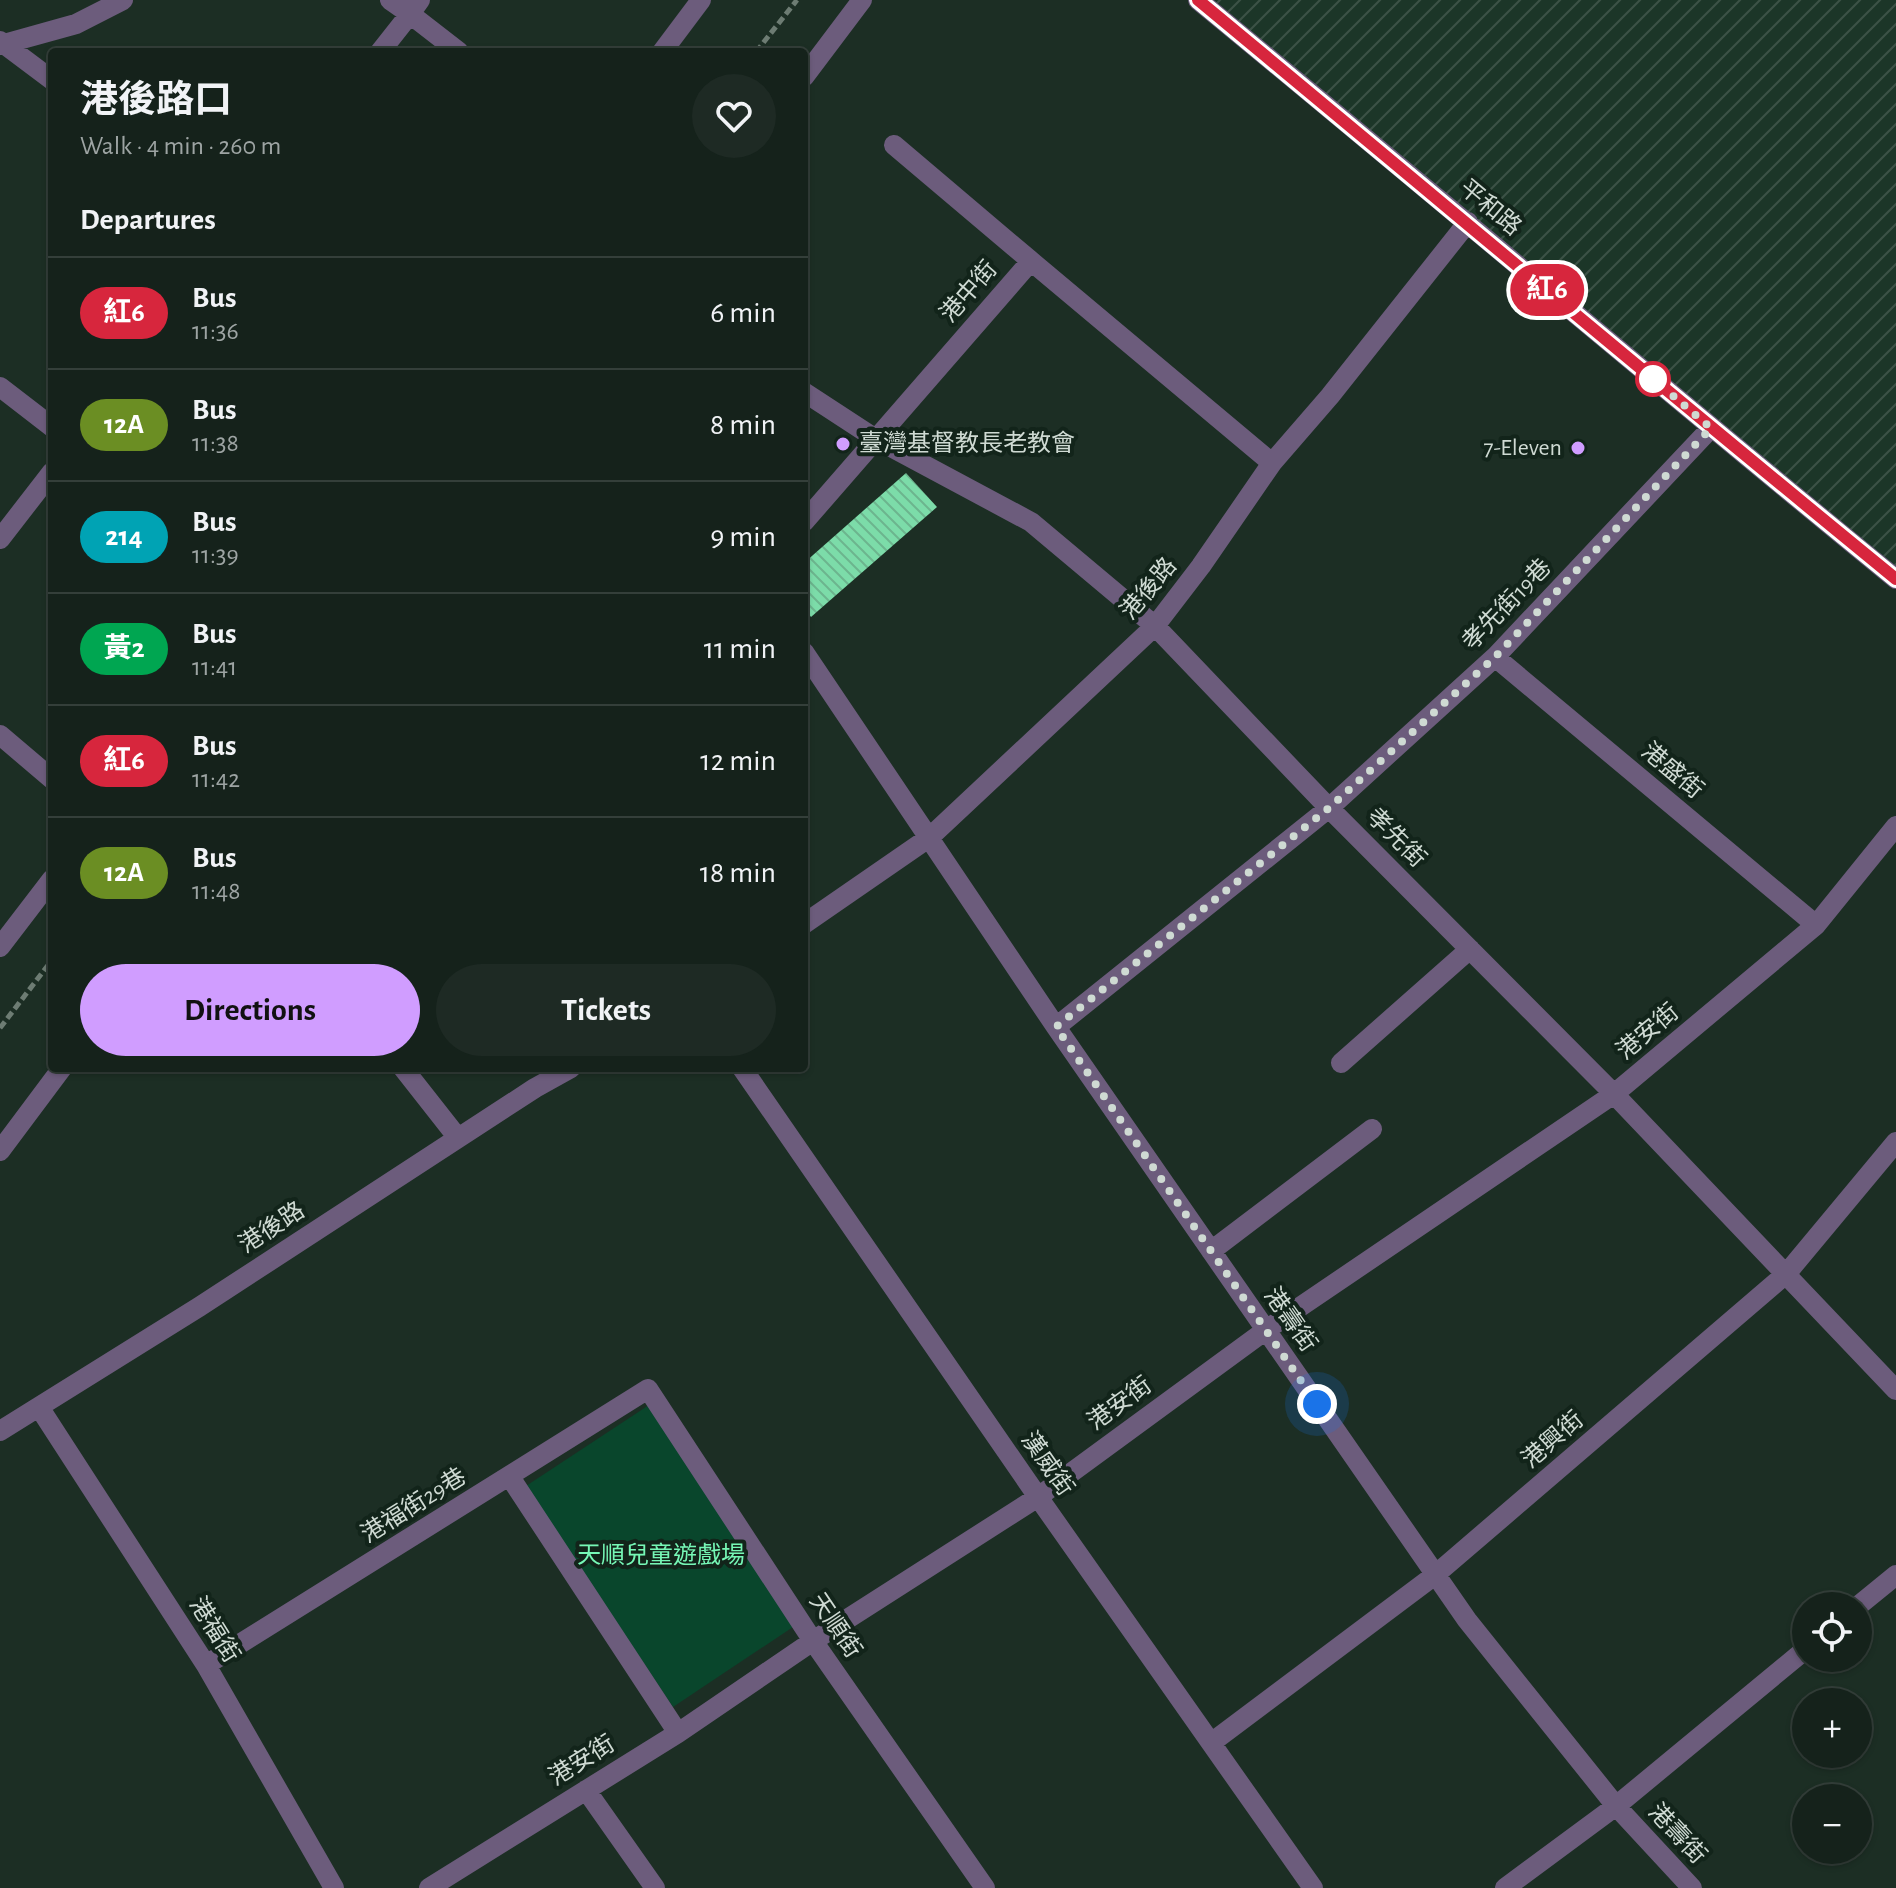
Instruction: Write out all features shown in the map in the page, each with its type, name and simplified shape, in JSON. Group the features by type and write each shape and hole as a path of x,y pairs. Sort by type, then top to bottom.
{"street":[{"path":"1,43 76,24 123,0"},
{"path":"390,0 415,7 455,48"},
{"path":"665,48 701,0"},
{"path":"808,72 862,0"},
{"name":"平和路","path":"1198,0 1896,579"},
{"path":"383,48 415,7"},
{"path":"1,43 48,77"},
{"path":"894,145 1031,261"},
{"name":"港後路","path":"808,921 930,837 1155,626 1272,463 1330,396 1468,222"},
{"name":"港中街","path":"808,517 1031,261 1272,463"},
{"path":"0,387 48,424"},
{"name":"孝先街","path":"808,395 876,439 1031,522 1155,626 1329,808 1614,1094 1896,1390"},
{"name":"孝先街19巷","path":"1056,1027 1329,808 1495,657 1711,428"},
{"path":"0,539 48,477"},
{"name":"港盛街","path":"1495,657 1816,925"},
{"path":"808,658 930,837"},
{"path":"0,735 48,776"},
{"name":"港安街","path":"429,1888 678,1733 813,1641 1038,1497 1266,1330 1614,1094 1816,925 1896,826"},
{"name":"港壽街","path":"930,837 1056,1027 1467,1620 1616,1806 1692,1888"},
{"path":"0,947 48,884"},
{"path":"1341,1063 1470,949"},
{"path":"0,1151 59,1072"},
{"path":"406,1072 458,1138"},
{"name":"港後路","path":"0,1431 564,1072"},
{"name":"漢威街","path":"745,1072 1313,1888"},
{"path":"1211,1251 1372,1129"},
{"name":"港興街","path":"1211,1743 1435,1575 1787,1273 1896,1142"},
{"name":"港福街29巷","path":"206,1665 648,1389"},
{"name":"天順街","path":"648,1389 813,1641 985,1888"},
{"name":"港福街","path":"39,1407 206,1665 334,1888"},
{"path":"510,1477 678,1733"},
{"path":"1872,1595 1896,1575"},
{"path":"1505,1888 1616,1806 1792,1661"},
{"path":"586,1790 655,1888"}],"path":[{"path":"759,48 797,0"},
{"path":"0,1028 48,965"}],"shaded area":[{"path":"1198,0 1896,0 1896,579"}],"green space":[{"name":"天順兒童遊戲場","path":"649,1405 796,1625 673,1707 526,1486"}],"building":[{"path":"906,473 937,507 811,617 808,613 808,559"}],"bus line":[{"name":"紅6","path":"1198,0 1896,579"}],"place":[{"name":"臺灣基督教長老教會","path":"843,444"},
{"name":"7-Eleven","path":"1578,448"}],"route":[{"path":"1317,1404 1056,1027 1329,808 1495,657 1711,428 1653,379"}]}
